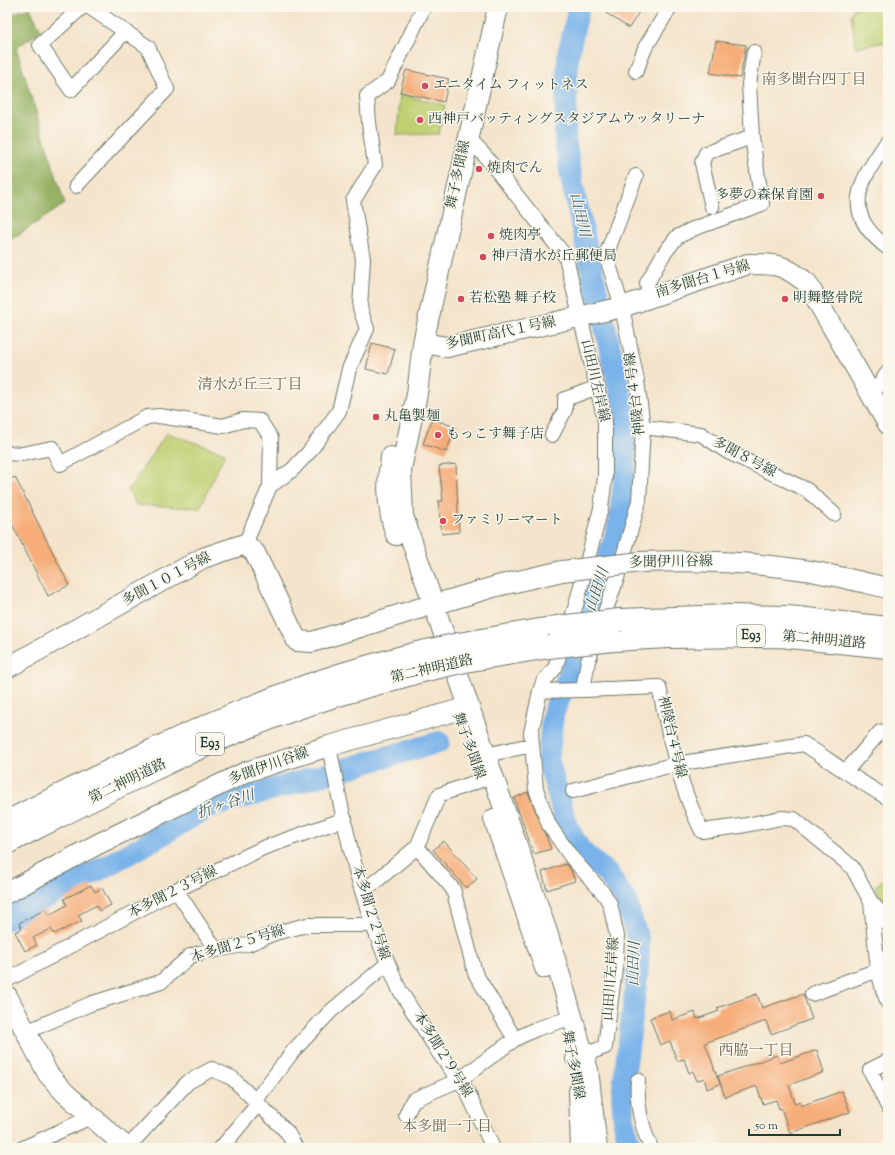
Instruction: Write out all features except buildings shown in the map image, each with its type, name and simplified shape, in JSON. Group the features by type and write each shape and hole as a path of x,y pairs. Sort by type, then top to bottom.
{"highway":[{"name":"第二神明道路","path":"7,822 113,769 234,714 303,687 361,669 420,662 553,637 620,620 729,616 788,617 888,628"},
{"name":"第二神明道路","path":"553,637 613,640 684,636 780,636 888,647"},
{"name":"第二神明道路","path":"7,843 148,772 240,731 300,707 342,694 420,662"}],"street":[{"path":"82,7 40,45 71,90 125,32"},
{"path":"76,186 167,89 148,47 89,7"},
{"path":"270,486 292,470 309,452 339,411 349,369 367,329 360,308 363,259 354,200 375,165 367,96 388,81 424,7"},
{"name":"舞子多聞線","path":"498,7 467,137 422,343 417,394 401,469 403,516 427,606 462,708 487,779 528,873 579,1058 597,1140"},
{"path":"636,71 645,48 670,7"},
{"path":"649,296 647,283 663,255 677,236 762,204 752,137 749,84 754,52"},
{"name":"山田川左岸線","path":"467,137 485,156 566,258 579,317 598,387 605,422 605,477 602,508 576,605 555,668 543,682 531,733 536,789 549,825 572,858 604,894 610,904 617,936 616,960 605,1047 579,1058"},
{"path":"712,207 702,163 706,152 752,137"},
{"path":"888,140 870,166 858,190 858,201 863,221 876,239 888,248"},
{"name":"神陵台４号線","path":"636,176 606,255 622,307 637,381 643,427 639,501 617,578 588,661 583,690 659,687 676,764 688,804 702,831 741,826 781,818 794,819 852,867 871,902 878,970 882,990 888,1003"},
{"name":"南多聞台１号線","path":"579,317 622,307 649,296 748,264 769,264 788,268 807,283 888,424"},
{"name":"多聞町高代１号線","path":"422,343 447,347 579,317"},
{"path":"872,394 888,372"},
{"path":"552,435 565,410 565,399 598,387"},
{"path":"7,453 22,454 52,448 60,464 147,417 159,416 223,426 243,420 260,421 271,438 270,486 245,544 255,553 297,640 312,642 427,606"},
{"name":"多聞８号線","path":"643,427 701,434 728,452 807,490 834,514"},
{"name":"多聞１０１号線","path":"7,668 203,558 245,544"},
{"name":"多聞伊川谷線","path":"427,606 497,586 562,571 641,562 708,562 758,565 810,571 888,588"},
{"path":"540,691 583,690"},
{"name":"舞子多聞線","path":"462,708 486,756 487,779"},
{"name":"多聞伊川谷線","path":"7,893 96,845 246,772 329,746 462,708"},
{"path":"846,771 880,732 888,731"},
{"path":"486,756 531,744"},
{"path":"573,791 676,764 804,744 846,771 857,781 888,798"},
{"name":"本多聞２２号線","path":"221,1148 257,1102 294,1050 326,1016 388,964 372,925 362,890 329,746"},
{"path":"362,890 375,882 417,847 439,795 487,779"},
{"name":"本多聞２３号線","path":"7,980 176,890 263,848 345,819"},
{"path":"417,847 453,889 475,973 515,1039"},
{"path":"176,890 216,950"},
{"path":"871,902 882,913 888,925"},
{"name":"本多聞２５号線","path":"26,1032 90,1004 161,982 190,956 248,944 275,933 307,924 372,925"},
{"name":"本多聞２９号線","path":"388,964 399,989 439,1053 467,1091 492,1148"},
{"path":"812,994 878,970"},
{"path":"7,996 48,1074 64,1093 127,1148 188,1082 212,1068 232,1078 287,1132 296,1148"},
{"path":"406,1115 413,1100 459,1080 515,1039 536,1029 568,1019"},
{"name":"舞子多聞線","path":"579,1058 581,1148"},
{"path":"888,1061 870,1070 888,1107"},
{"path":"638,1080 636,1098 640,1120 651,1148"},
{"path":"24,1148 91,1117"},
{"path":"597,1140 606,1148"}],"green space":[{"path":"854,7 888,7 888,42 856,47 851,15"},
{"path":"30,8 41,31 16,48 65,204 7,242 7,16"},
{"name":"西神戸バッティングスタジアムウッタリーナ","path":"400,94 445,105 439,134 397,135"},
{"path":"167,433 225,453 200,508 136,505 128,490"},
{"path":"888,877 888,913 875,886"}],"waterway":[{"name":"山田川","path":"579,7 568,55 565,139 573,187 625,415 624,482 619,525 571,670 553,714 548,760 567,826 581,851 608,874 626,901 639,943 638,969 622,1095 624,1123 629,1142 633,1148"},
{"name":"折ヶ谷川","path":"7,919 143,846 207,808 439,742"}],"place":[{"name":"エニタイム フィットネス","path":"425,86"},
{"name":"西神戸バッティングスタジアムウッタリーナ","path":"420,120"},
{"name":"焼肉でん","path":"479,169"},
{"name":"多夢の森保育園","path":"821,196"},
{"name":"焼肉亭","path":"491,236"},
{"name":"神戸清水が丘郵便局","path":"483,257"},
{"name":"若松塾 舞子校","path":"461,299"},
{"name":"明舞整骨院","path":"785,299"},
{"name":"丸亀製麺","path":"376,417"},
{"name":"もっこす舞子店","path":"438,435"},
{"name":"ファミリーマート","path":"443,521"}],"district":[{"name":"南多聞台四丁目","path":"814,80"},
{"name":"清水が丘三丁目","path":"250,385"},
{"name":"西脇一丁目","path":"756,1051"},
{"name":"本多聞一丁目","path":"447,1127"}]}
